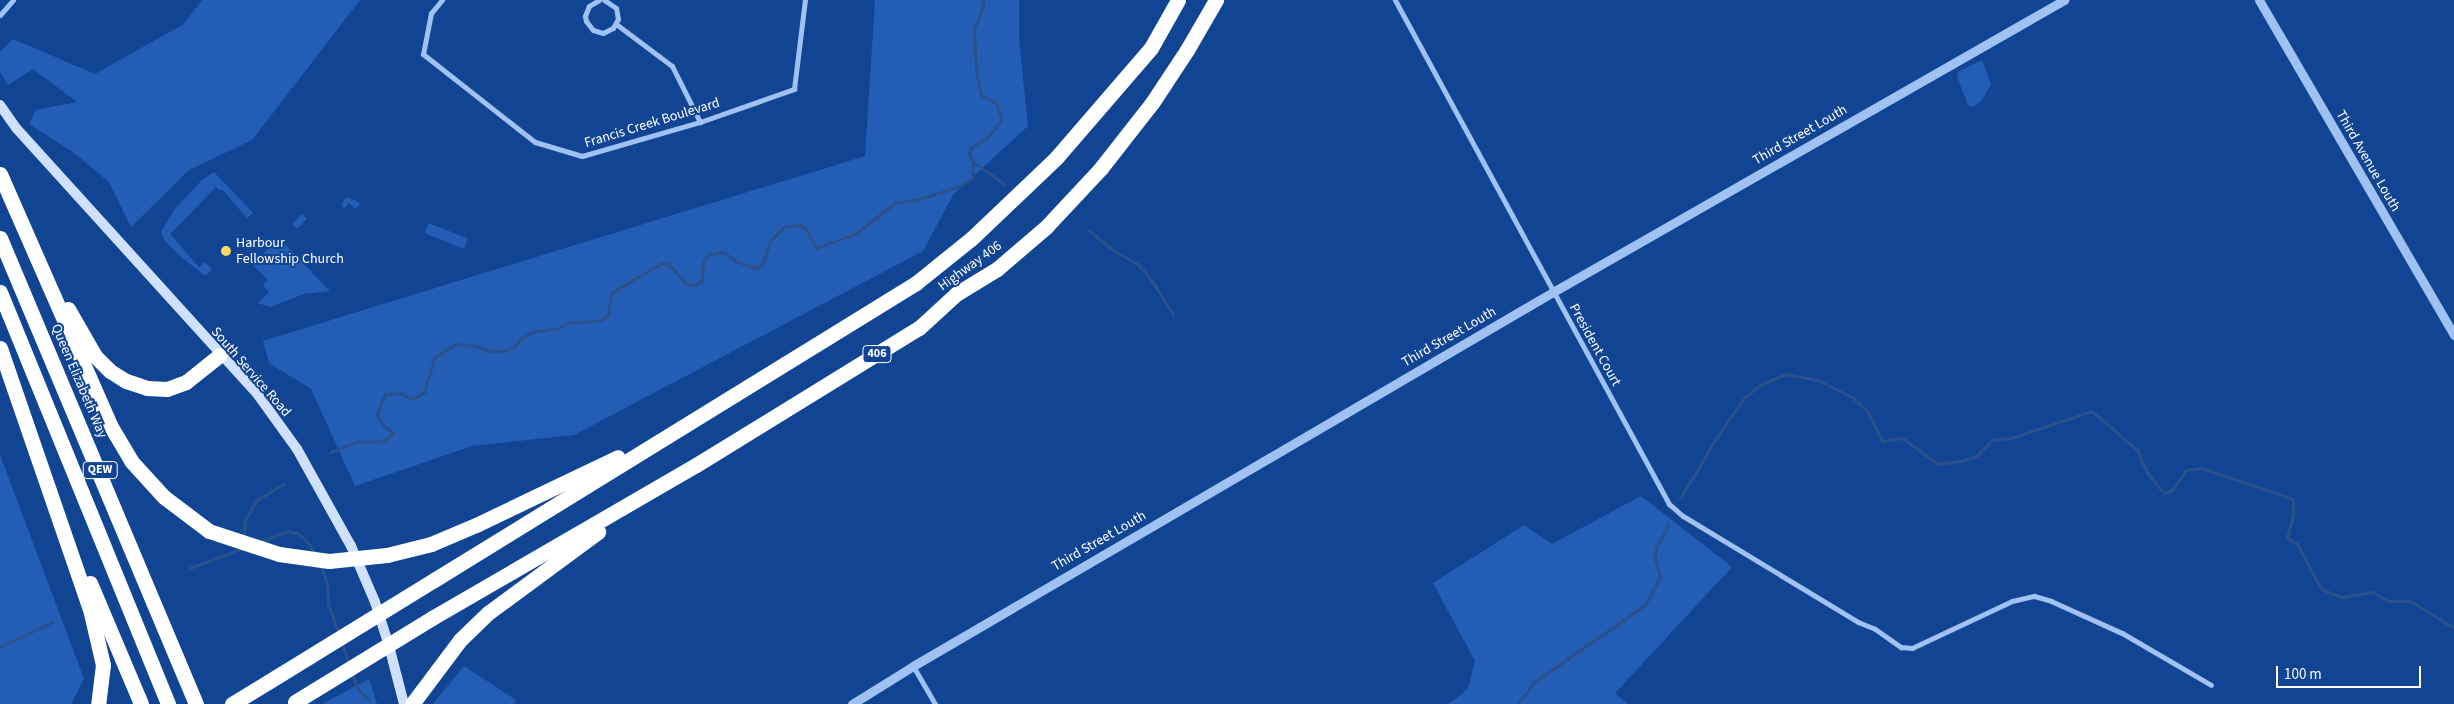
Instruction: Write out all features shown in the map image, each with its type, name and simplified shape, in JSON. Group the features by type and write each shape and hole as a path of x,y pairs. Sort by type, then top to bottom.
{"highway":[{"name":"Highway 406","path":"724,402 916,282 972,238 1056,158 1103,106 1151,48 1178,0"},
{"name":"Highway 406","path":"696,465 919,328 956,294 997,269 1046,227 1101,168 1134,126 1187,50 1216,0"},
{"path":"0,174 110,426 132,462 164,497 209,531 279,554 329,561 387,555 431,544 594,470 724,402"},
{"path":"16,210 76,324 95,356 110,371 126,381 147,388 167,388 186,382 220,355"},
{"name":"Queen Elizabeth Way","path":"0,238 196,704"},
{"name":"QEW","path":"0,292 168,704"},
{"path":"0,348 91,613 103,666 98,704"},
{"path":"232,704 724,402"},
{"path":"293,703 432,618 696,465"},
{"path":"412,704 443,662 488,612 512,593 696,465"},
{"path":"49,491 96,595 141,704"}],"main road":[{"name":"South Service Road","path":"0,105 23,136 258,395 297,449 330,504 351,546 375,602 404,704"}],"street":[{"path":"0,15 13,0"},
{"name":"Francis Creek Boulevard","path":"442,0 431,13 423,54 535,142 582,156 700,122 794,89 805,0"},
{"path":"600,0 593,2 586,11 586,21 593,30 603,33 613,28 616,24 616,8 604,0"},
{"name":"President Court","path":"1395,0 1490,178 1669,504 1683,516 1858,622 1875,629 1901,647 1912,648 2012,601 2034,596 2051,601 2122,633 2212,685"},
{"name":"Third Street Louth","path":"852,704 913,666 1554,292 2064,0"},
{"name":"Third Avenue Louth","path":"2259,0 2454,336"},
{"path":"616,24 672,66 700,122"},
{"path":"913,666 935,704"}],"shaded area":[{"path":"202,0 360,0 252,140 189,170 131,227 109,182 73,152 29,124 36,110 77,102 33,69 8,85 0,72 0,52 13,39 95,74 184,24"},
{"path":"875,0 1019,0 1019,40 1028,126 953,195 923,251 574,435 472,446 355,486 311,389 269,363 263,341 865,156"},
{"path":"1982,60 1991,84 1982,100 1973,107 1968,105 1957,76 1958,72"},
{"path":"214,172 253,213 247,218 222,189 220,191 216,187 170,234 199,267 205,262 212,270 205,276 164,240 161,232 174,210 202,180"},
{"path":"346,197 360,204 355,209 349,203 344,208 341,205"},
{"path":"302,214 307,219 297,229 292,224"},
{"path":"429,223 468,239 464,249 425,233"},
{"path":"279,238 330,291 304,294 270,307 258,303 269,292 263,285 268,280 252,264"},
{"path":"0,455 84,679 71,704 0,704"},
{"path":"1641,496 1732,567 1615,693 1628,704 1448,704 1468,689 1475,661 1433,583 1524,525 1552,544"},
{"path":"464,666 516,700 515,704 433,704"},
{"path":"369,679 377,704 322,704"}],"waterway":[{"path":"331,452 356,442 384,441 393,433 383,425 377,414 385,394 399,393 413,399 424,392 435,357 456,344 476,346 489,351 504,351 515,346 520,339 532,332 559,328 568,323 602,320 608,315 611,293 660,264 668,263 686,284 695,285 701,282 704,259 710,254 724,252 735,261 757,268 763,263 770,241 784,227 801,225 806,229 816,248 855,234 895,203 919,199 960,186 972,178 973,162 969,154 971,148 987,138 1002,119 996,103 981,95 976,71 974,29 984,0"},
{"path":"973,162 1004,184"},
{"path":"1088,230 1113,250 1139,265 1173,314"},
{"path":"1681,497 1718,435 1745,397 1760,385 1786,374 1818,380 1852,397 1868,412 1882,441 1902,438 1938,464 1965,460 1976,456 1992,440 2011,438 2092,411 2137,450 2148,474 2164,493 2172,490 2186,470 2202,468 2293,499 2293,515 2287,538 2297,544 2321,589 2341,597 2373,592 2388,601 2410,601 2454,628"},
{"path":"244,537 245,520 257,500 284,484"},
{"path":"1518,704 1534,682 1645,605 1660,577 1655,559 1656,548 1668,522"},
{"path":"259,542 287,531 297,533 305,539 317,556"},
{"path":"190,568 243,548"},
{"path":"320,564 327,583 328,604 339,634"},
{"path":"0,647 52,622"},
{"path":"342,643 348,663"},
{"path":"352,674 359,691 369,699"}],"place":[{"name":"Harbour Fellowship Church","path":"226,251"}]}
